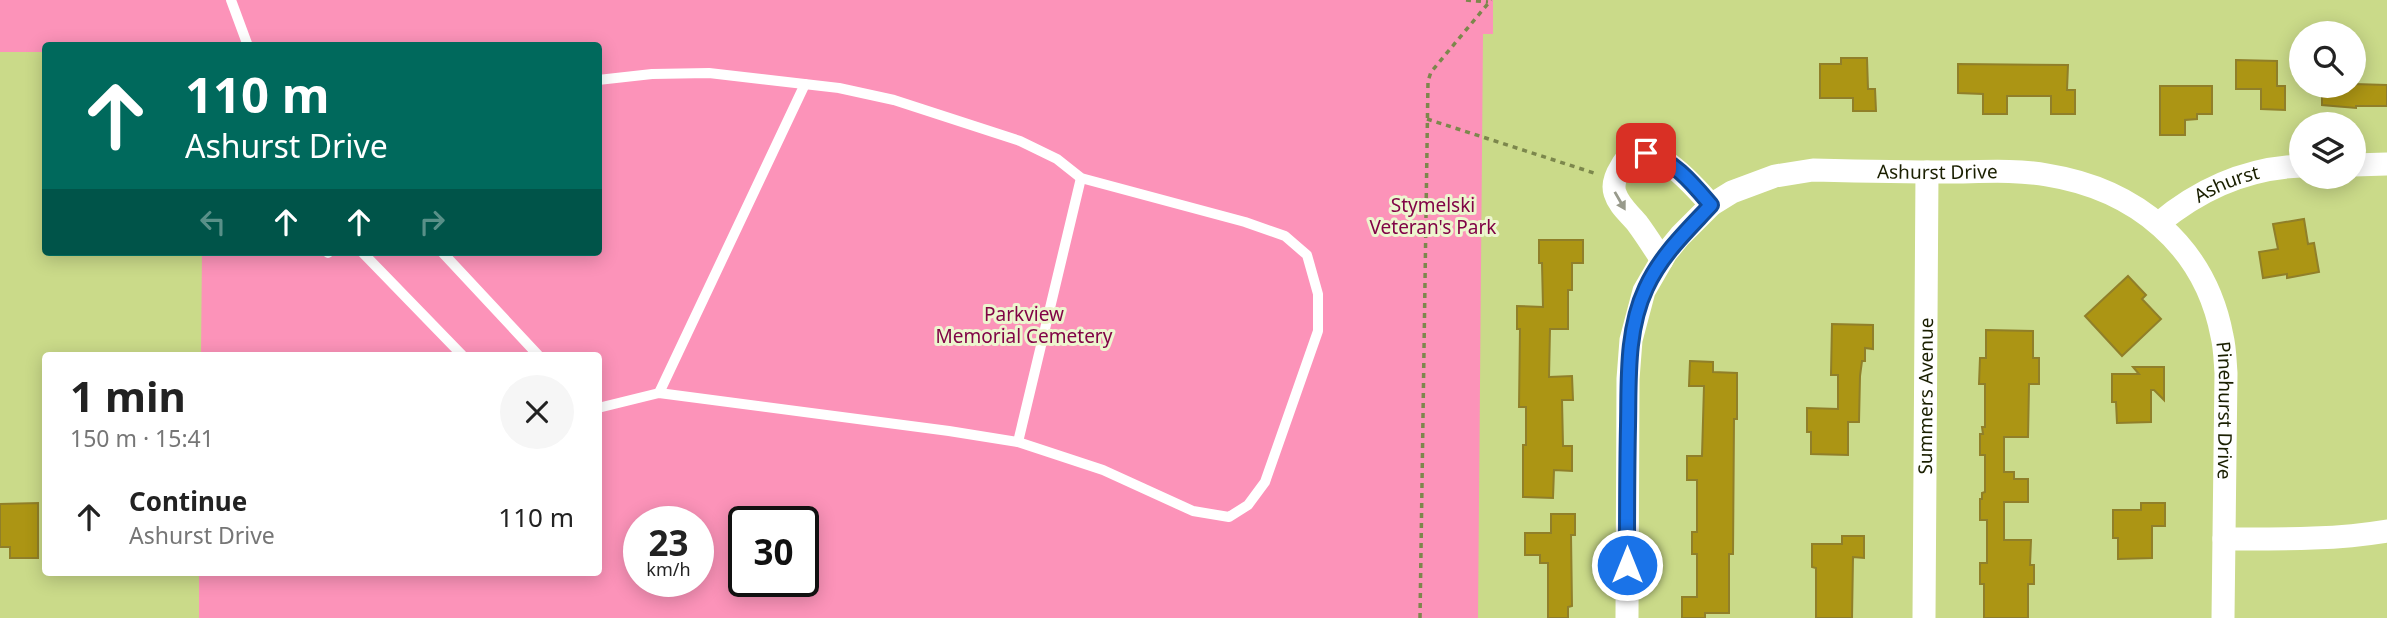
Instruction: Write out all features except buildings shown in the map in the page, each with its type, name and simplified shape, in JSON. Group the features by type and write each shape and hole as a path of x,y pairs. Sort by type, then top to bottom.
{"street":[{"path":"1662,260 1638,224 1619,203 1614,189 1616,175 1623,162 1633,155 1646,153 1656,156 1678,171 1711,205"},
{"path":"2366,165 2387,164"},
{"name":"Ashurst","path":"2160,223 2181,204 2213,186 2246,174 2289,167"},
{"name":"Ashurst Drive","path":"1627,618 1631,340 1644,291 1662,260 1680,236 1711,205 1751,183 1792,172 1813,170 2044,174 2075,180 2122,198 2160,223"},
{"name":"Summers Avenue","path":"1924,618 1927,172"},
{"name":"Pinehurst Drive","path":"2160,223 2199,272 2212,300 2222,335 2226,373 2223,618"},
{"path":"2224,539 2321,539 2387,531"}],"lane":[{"path":"231,0 248,42"},
{"path":"602,80 652,74 709,73 805,84 894,100 951,117 1020,141 1057,159 1081,178 1245,222 1285,236 1307,255 1318,294 1318,331 1265,482 1248,505 1229,517 1193,510 1103,470 1018,443 949,431 659,393 602,407"},
{"path":"659,393 805,84"},
{"path":"1018,443 1081,178"},
{"path":"366,256 459,352"},
{"path":"446,256 535,352"}],"path":[{"path":"1466,0 1490,1"},
{"path":"1420,618 1428,82 1431,72 1490,1"},
{"path":"1427,119 1594,173"}],"green space":[{"name":"Parkview Memorial Cemetery","path":"0,0 1493,0 1493,34 1483,34 1478,618 199,618 199,576 602,576 602,352 201,352 202,256 602,256 602,42 42,42 42,52 0,52"}],"route":[{"path":"1627,565 1629,379 1631,340 1638,309 1644,291 1666,253 1711,205 1687,178 1656,156 1646,153"}],"park label":[{"name":"Stymelski Veteran's Park","path":"1433,216"}]}
